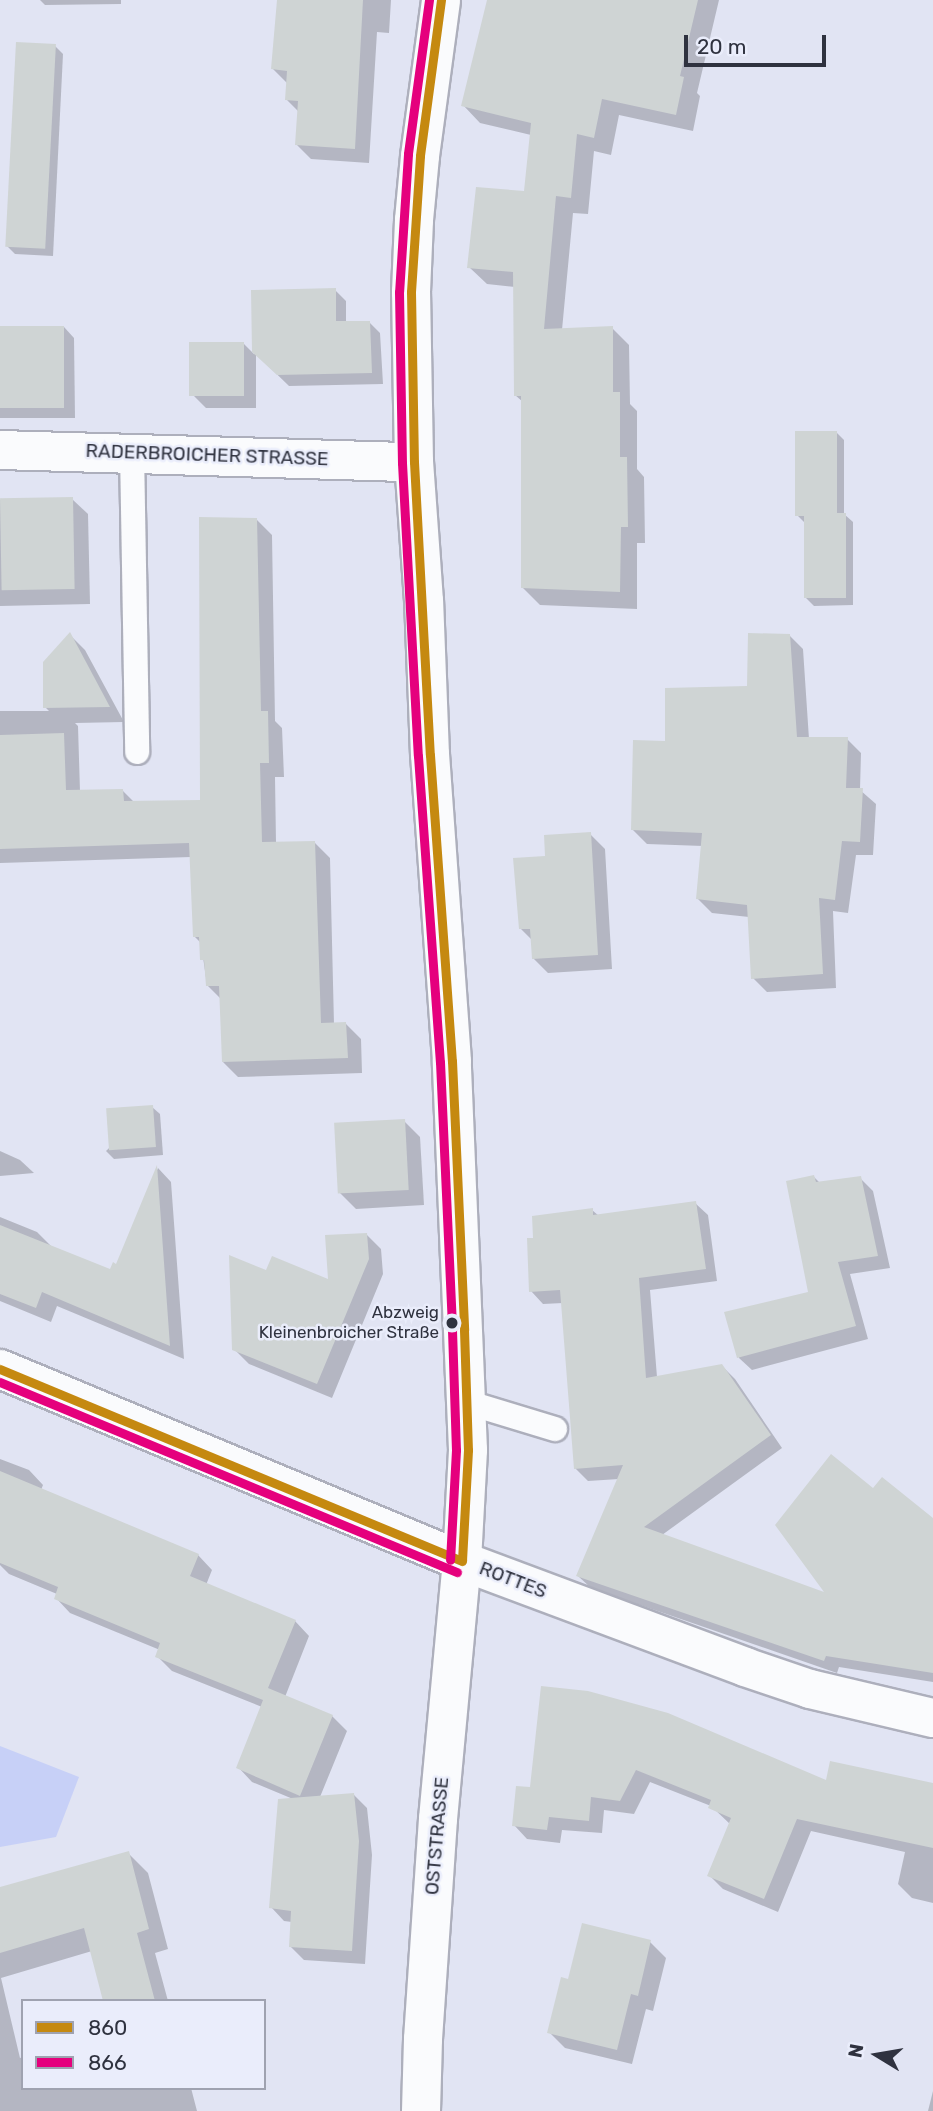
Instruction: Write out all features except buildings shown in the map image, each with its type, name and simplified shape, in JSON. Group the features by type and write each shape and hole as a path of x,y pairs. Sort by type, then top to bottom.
{"street":[{"name":"ROTTES","path":"441,0 419,156 411,292 414,461 424,601 430,755 452,1061 467,1402 468,1450 462,1561 810,1689 933,1718"},
{"name":"RADERBROICHER STRASSE","path":"0,450 414,461"},
{"path":"0,1369 462,1561"},
{"name":"OSTSTRASSE","path":"421,2111 423,2039 437,1832 462,1561"}],"lane":[{"path":"132,452 136,752"},
{"path":"467,1402 555,1429"}],"shaded area":[{"path":"0,1746 79,1777 56,1837 0,1847"}],"transit line":[{"name":"866","path":"429,0 408,154 399,292 402,463 418,756 440,1062 452,1330 456,1450 450,1560"},
{"name":"860","path":"441,0 420,156 411,292 414,462 430,755 452,1061 464,1330 468,1450 462,1561"},
{"name":"860","path":"0,1369 462,1561"},
{"name":"866","path":"0,1382 457,1572"}],"place":[{"name":"Abzweig Kleinenbroicher Straße","path":"452,1323"}]}
